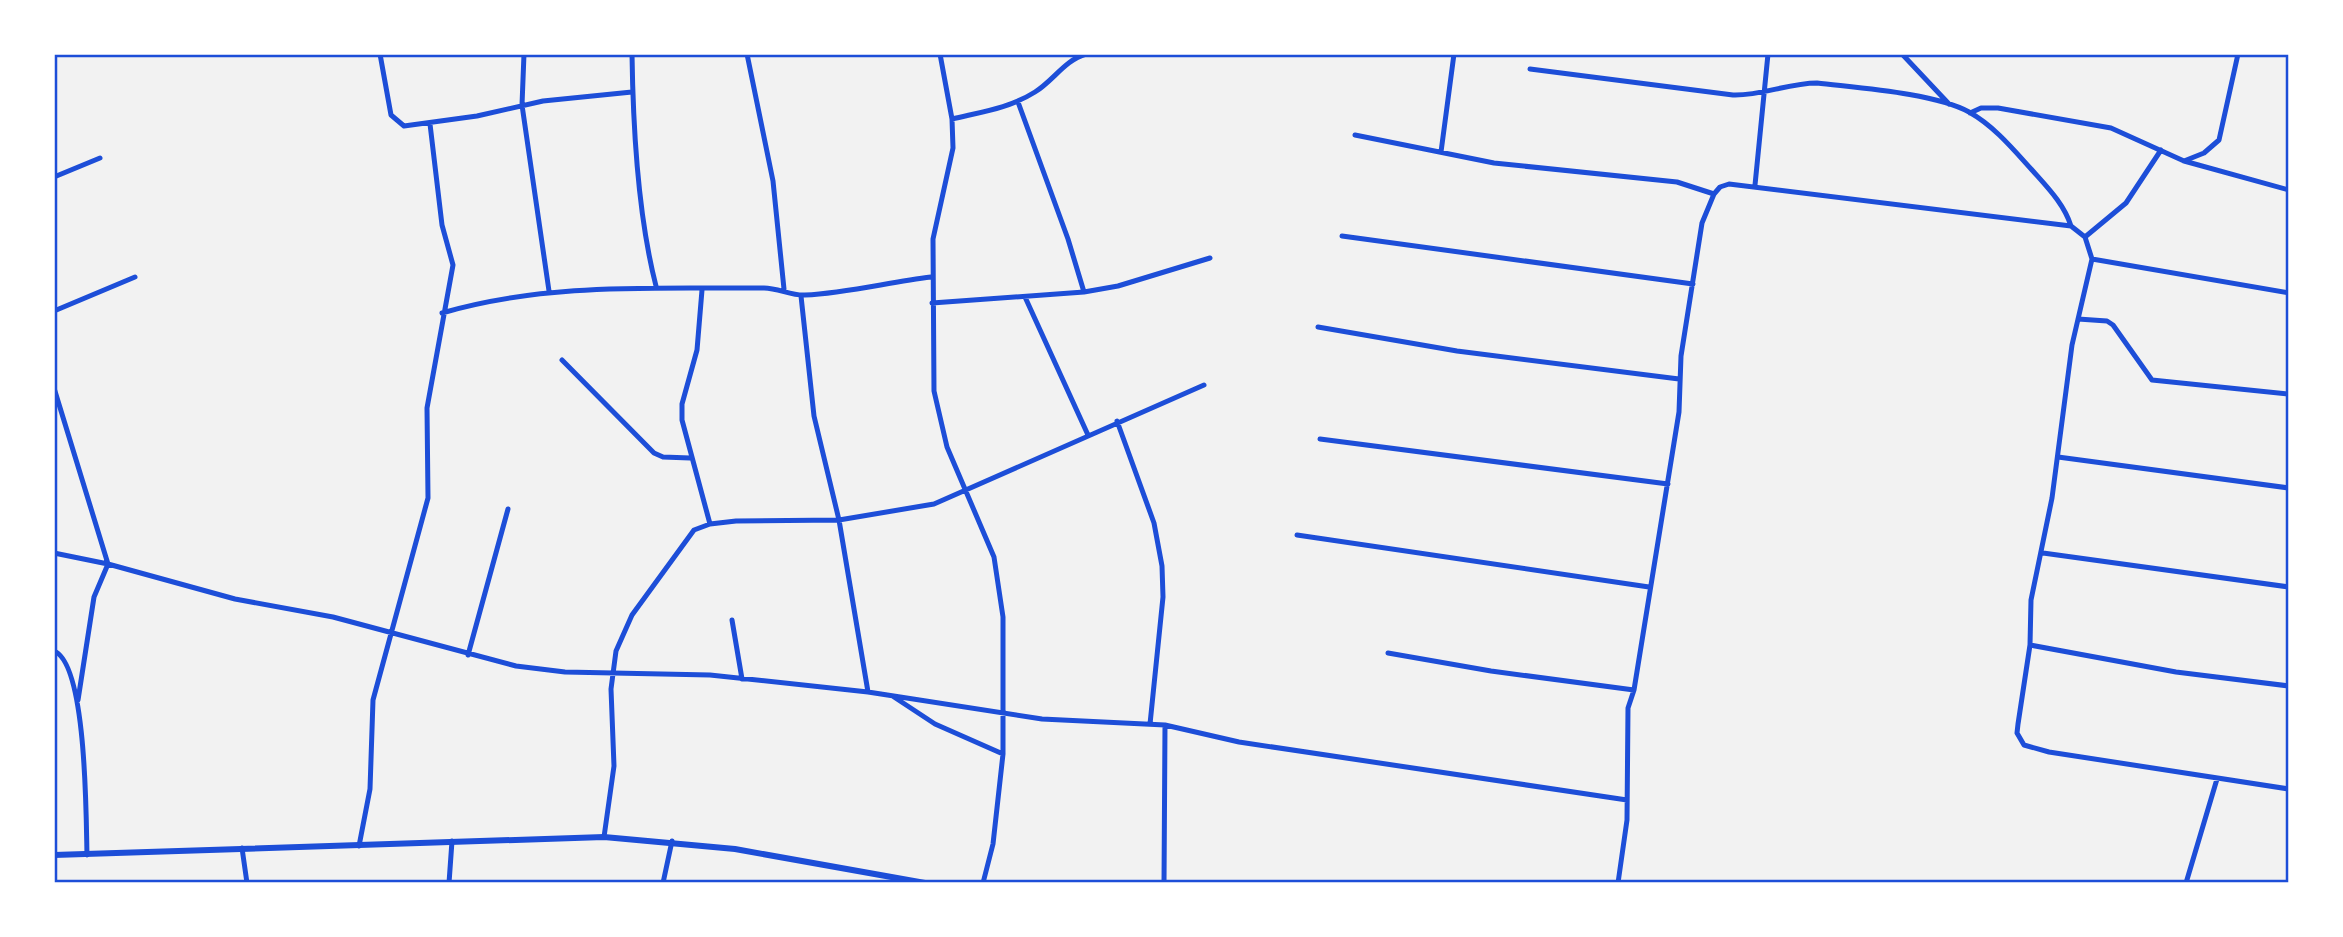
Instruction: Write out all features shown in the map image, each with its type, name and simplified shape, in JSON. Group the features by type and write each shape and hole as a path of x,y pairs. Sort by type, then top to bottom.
{"street":[{"path":"380,54 382,79 394,120 404,126 430,124 522,105 632,92"},
{"path":"523,54 522,105 549,290"},
{"path":"632,54 632,92 646,234 656,286"},
{"path":"747,54 775,193 784,289"},
{"path":"940,54 952,119 953,148 933,239 931,277 934,391 938,419 994,557 1000,584 1005,713 1003,754 993,844 983,883"},
{"path":"952,119 1018,102 1055,78 1074,56 1086,54"},
{"path":"1441,152 1454,54"},
{"path":"1755,185 1768,54"},
{"path":"1902,54 1949,104"},
{"path":"2184,161 2204,153 2219,140 2238,54"},
{"path":"1530,69 1750,96 1763,91 1817,83 1949,104 1970,113 2001,136 2066,211 2071,226"},
{"path":"1018,102 1068,239 1084,292"},
{"path":"1970,113 1988,107 2087,122 2123,132 2184,161 2289,190"},
{"path":"359,846 370,789 373,701 427,508 427,408 453,265 442,225 430,124"},
{"path":"1355,135 1554,172 1677,182 1714,194"},
{"path":"2085,237 2126,204 2161,150"},
{"path":"54,177 100,158"},
{"path":"1618,883 1627,820 1628,708 1634,690 1679,412 1679,379 1702,223 1714,194 1720,187 1730,184 2071,226 2085,237 2092,259 2078,319 2043,553 2031,600 2030,645 2017,733 2024,744 2049,752 2289,789"},
{"path":"1342,236 1482,258 1693,284"},
{"path":"932,303 1084,292 1118,286 1210,258"},
{"path":"2092,259 2289,293"},
{"path":"54,311 135,277"},
{"path":"443,313 549,290 656,286 702,290 784,289 801,296 931,277"},
{"path":"702,290 697,350 682,404 684,437 710,524"},
{"path":"801,296 814,416 839,520 868,692"},
{"path":"1025,298 1088,435"},
{"path":"2078,319 2103,320 2113,325 2152,380 2289,394"},
{"path":"1318,327 1457,351 1679,379"},
{"path":"562,360 654,453 663,457 690,458"},
{"path":"604,837 614,758 611,671 621,637 632,615 688,535 710,524 839,520 898,512 966,492 1117,421 1204,385"},
{"path":"54,388 108,564 92,606 78,700 87,855"},
{"path":"1117,421 1154,523 1162,566 1163,597 1150,724"},
{"path":"1320,439 1668,484"},
{"path":"2058,457 2289,488"},
{"path":"468,655 508,509"},
{"path":"1297,535 1649,587"},
{"path":"54,553 108,564 235,599 298,609 468,655 551,671 687,673 868,692 1042,719 1165,725 1239,743 1627,800"},
{"path":"2043,553 2289,587"},
{"path":"732,620 742,679"},
{"path":"2030,645 2165,670 2289,686"},
{"path":"54,650 67,662 78,700"},
{"path":"1388,653 1491,671 1634,690"},
{"path":"891,696 935,724 1003,754"},
{"path":"1164,883 1165,725"},
{"path":"2186,883 2217,779"},
{"path":"54,855 604,837 672,841 775,855 925,883"},
{"path":"449,883 452,841"},
{"path":"663,883 672,841"},
{"path":"242,848 247,883"}]}
